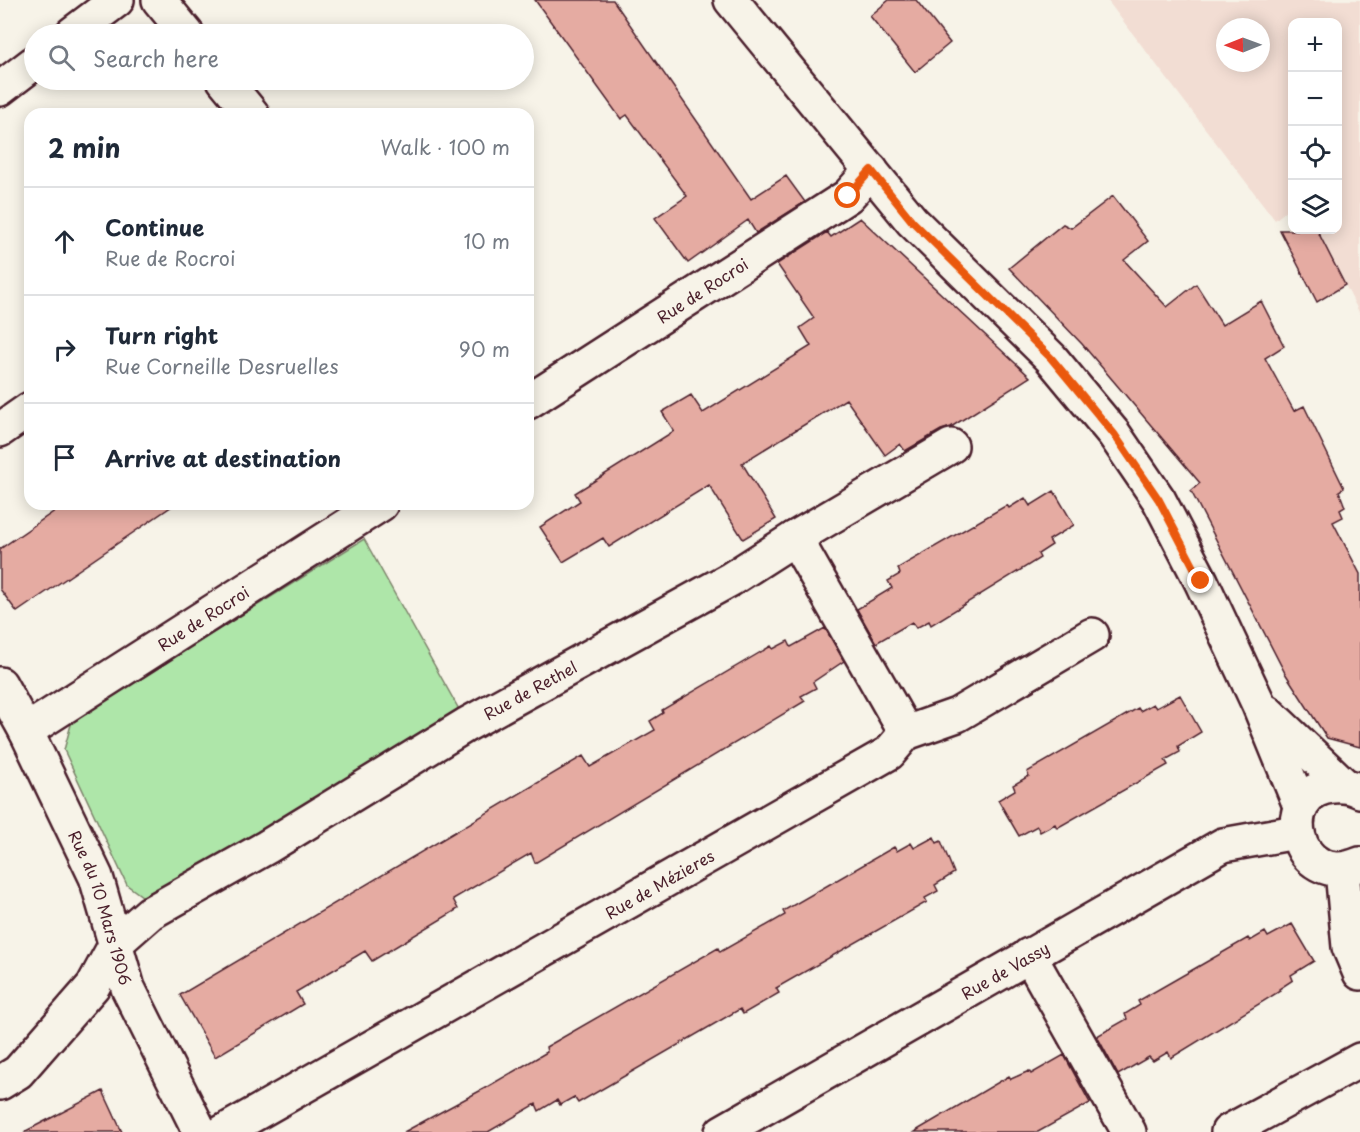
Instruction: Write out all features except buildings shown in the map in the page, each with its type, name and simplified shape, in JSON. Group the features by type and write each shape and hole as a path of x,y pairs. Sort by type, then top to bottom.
{"street":[{"path":"85,24 117,0"},
{"path":"159,0 179,24"},
{"path":"730,0 912,221 1051,358 1114,434 1159,500 1259,705 1299,820 1304,852 1321,866 1351,867 1349,947 1360,973"},
{"path":"0,89 24,71"},
{"path":"232,90 247,108"},
{"name":"Rue de Rocroi","path":"534,398 848,196 871,170"},
{"path":"0,430 24,413"},
{"name":"Rue de Rethel","path":"117,942 150,913 267,847 466,725 731,579 795,538 951,446"},
{"name":"Rue de Rocroi","path":"26,731 372,510"},
{"path":"795,538 906,733"},
{"name":"Rue de Mézieres","path":"223,1132 889,753 906,733 957,715 1092,635"},
{"name":"Rue du 10 Mars 1906","path":"0,684 26,731 96,877 129,988 200,1132"},
{"path":"1259,705 1352,788"},
{"path":"1299,820 1312,794 1327,786 1352,788"},
{"name":"Rue de Vassy","path":"722,1132 1223,845 1299,820"},
{"path":"0,1083 18,1072 93,986 117,942"},
{"path":"1029,955 1129,1132"},
{"path":"1228,1132 1360,1060"}],"shaded area":[{"path":"1107,0 1360,0 1360,314 1319,234 1342,234 1342,18 1288,18 1288,209 1275,220"}],"green space":[{"path":"364,539 461,713 159,896 142,896 127,885 64,750 72,721"}],"route":[{"path":"848,196 871,170 912,221 1051,358 1114,434 1159,500 1201,581"}]}
